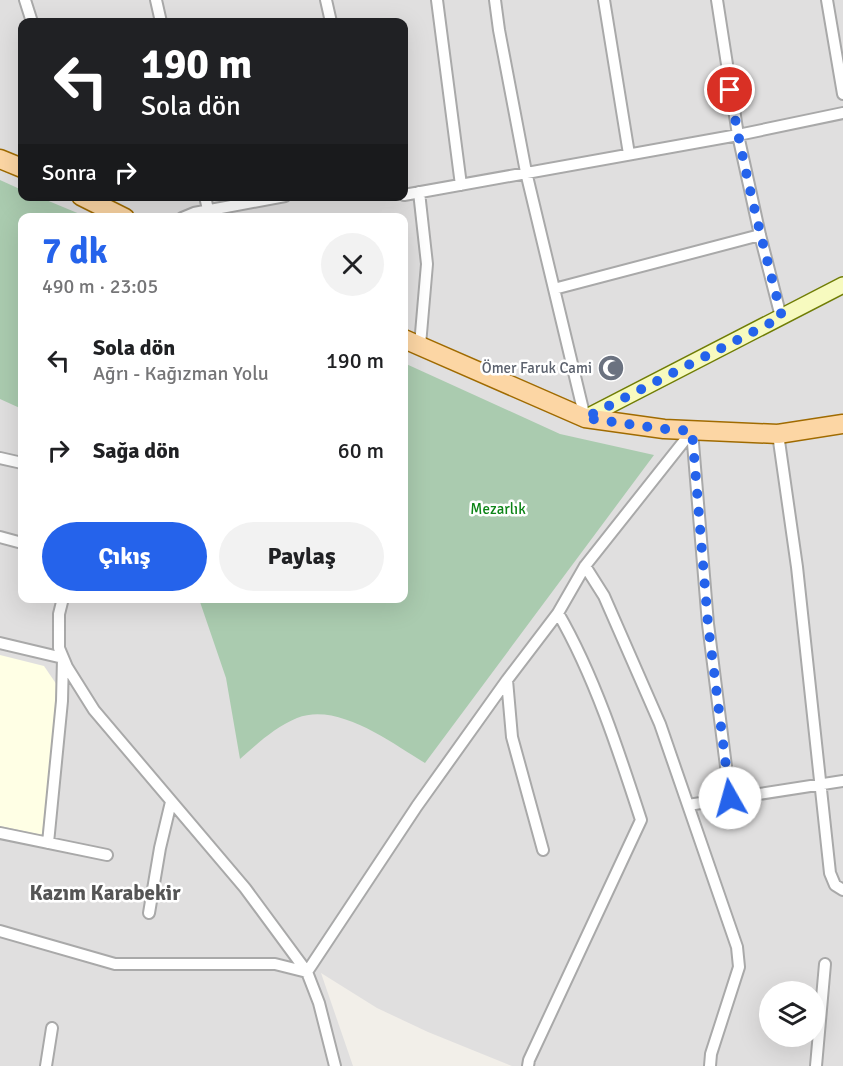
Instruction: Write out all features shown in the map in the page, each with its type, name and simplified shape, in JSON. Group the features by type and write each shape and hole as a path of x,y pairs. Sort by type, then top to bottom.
{"main road":[{"path":"0,159 18,166"},
{"path":"91,201 115,213"},
{"path":"412,342 585,418 664,429 778,434 843,424"}],"street":[{"path":"25,0 31,18"},
{"path":"156,0 160,18"},
{"path":"326,0 330,18"},
{"path":"437,0 460,184"},
{"path":"495,0 526,172 585,418 843,285"},
{"path":"604,0 629,154"},
{"path":"717,0 738,135 760,235 782,317"},
{"path":"826,0 843,94"},
{"path":"408,194 738,135 843,113"},
{"path":"412,342 426,264 419,192"},
{"path":"206,201 208,210"},
{"path":"198,213 258,201"},
{"path":"554,289 760,235"},
{"path":"307,972 417,806 558,613 585,566 692,431"},
{"path":"692,431 708,624 730,798"},
{"path":"778,434 797,567 830,873 835,885 843,890"},
{"path":"0,458 18,463"},
{"path":"0,537 18,542"},
{"path":"585,566 604,596 660,724 737,947 739,967 711,1054 711,1066"},
{"path":"62,603 58,630 59,648 63,658 94,710 245,888 307,972 335,1066"},
{"path":"528,1066 543,1028 641,820 587,674 572,637 558,613"},
{"path":"0,644 63,658"},
{"path":"48,843 62,701 63,658"},
{"path":"507,680 512,737 543,850"},
{"path":"688,805 843,781"},
{"path":"149,913 160,848 171,802"},
{"path":"0,833 107,855"},
{"path":"0,931 115,964 275,964 307,972"},
{"path":"816,1066 825,964"},
{"path":"46,1066 52,1028"}],"shaded area":[{"path":"0,0 843,0 843,1066 512,1066 428,1032 377,1008 321,973 353,1066 0,1066"},
{"path":"0,655 44,666 59,688 42,835 0,826"}],"green space":[{"path":"0,180 18,188 18,201 49,201 77,213 18,213 18,407 0,399"},
{"name":"Mezarlık","path":"408,365 560,434 654,455 425,763 363,727 329,715 313,714 297,718 281,726 240,759 226,678 200,603 408,603"}],"place":[{"name":"Ömer Faruk Cami","path":"611,368"}],"district":[{"name":"Kazım Karabekir","path":"105,893"}],"route":[{"path":"730,90 755,215 782,317 585,418 692,431 708,624 730,798"}]}
